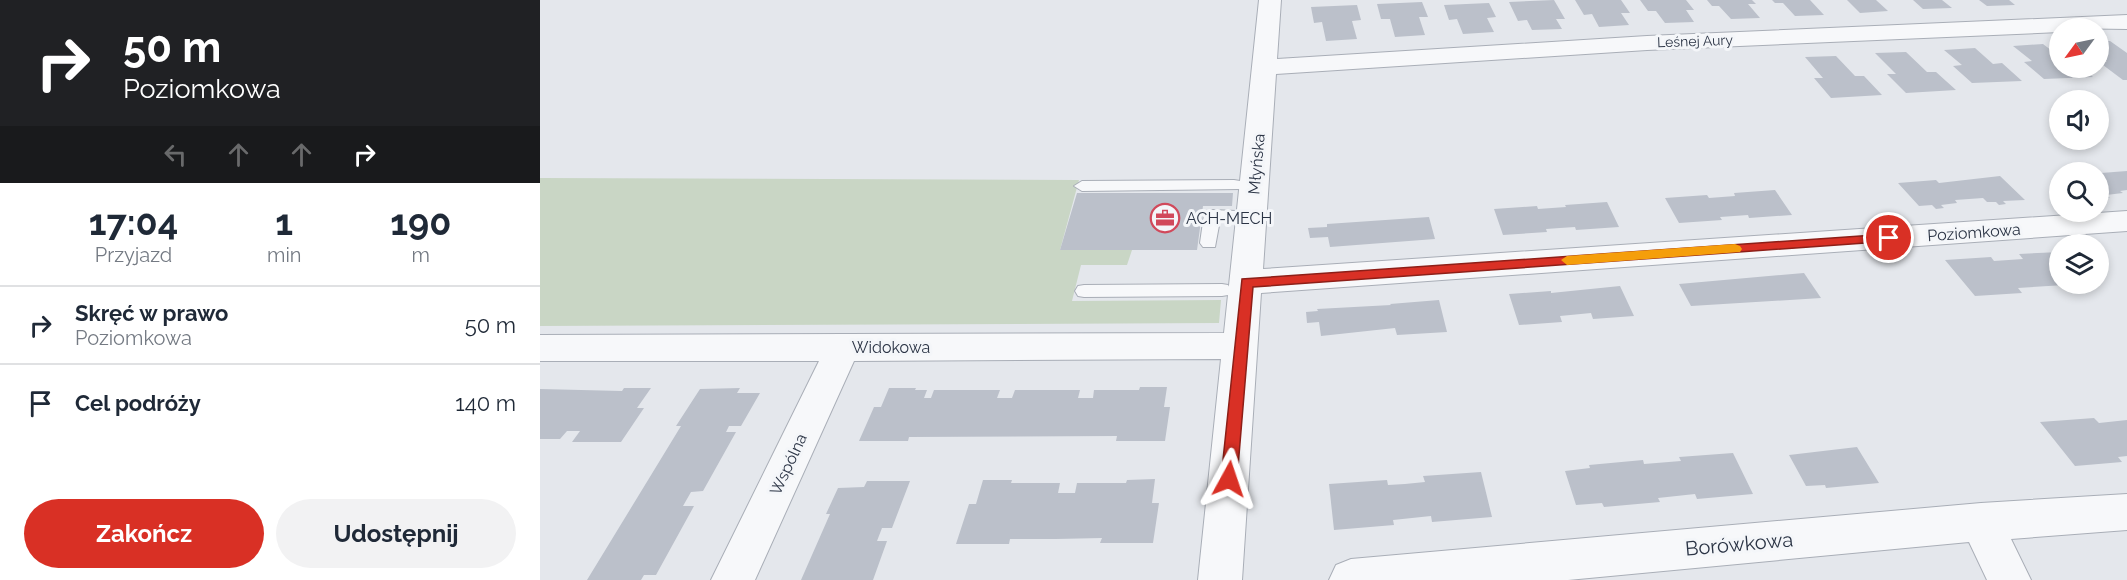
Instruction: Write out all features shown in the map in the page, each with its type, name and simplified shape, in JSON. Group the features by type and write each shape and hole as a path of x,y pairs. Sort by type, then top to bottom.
{"street":[{"name":"Młyńska","path":"1220,580 1241,346 1235,286 1264,67 1270,0"},
{"name":"Leśnej Aury","path":"1264,67 1647,43 2127,22"},
{"name":"Poziomkowa","path":"1235,286 2127,221"},
{"name":"Widokowa","path":"540,348 1241,346"},
{"name":"Wspólna","path":"733,580 843,347"},
{"name":"Borówkowa","path":"1351,580 1981,522 2127,512"},
{"path":"1981,522 2009,580"}],"lane":[{"path":"1082,186 1234,185"},
{"path":"1209,243 1212,215 1230,215"},
{"path":"1084,291 1235,286"}],"green space":[{"path":"540,178 1079,180 1060,250 1132,250 1127,265 1081,265 1072,301 1221,300 1219,323 540,326"}],"building":[{"path":"1554,0 1565,19 1556,19 1562,29 1532,30 1527,20 1518,21 1509,2"},
{"path":"1575,0 1621,0 1630,13 1621,13 1629,25 1599,27 1592,14 1584,15"},
{"path":"1640,0 1686,0 1694,10 1686,10 1694,22 1665,23 1656,11 1648,11"},
{"path":"1707,0 1752,0 1756,4 1748,4 1760,18 1731,19 1719,6 1712,6"},
{"path":"1772,0 1810,0 1824,15 1795,16 1783,3 1775,3"},
{"path":"1847,0 1876,0 1888,11 1860,13"},
{"path":"1913,0 1942,0 1952,8 1923,9"},
{"path":"1979,0 2009,0 2015,5 1987,6"},
{"path":"1422,2 1428,17 1419,17 1425,35 1395,37 1390,19 1381,19 1377,4"},
{"path":"1489,3 1496,17 1487,18 1494,32 1463,34 1457,19 1449,20 1444,5"},
{"path":"1357,5 1361,20 1352,21 1357,39 1326,41 1322,22 1314,23 1311,7"},
{"path":"2109,41 2127,53 2127,80 2123,80 2109,70"},
{"path":"2043,44 2049,49 2049,78 2068,78 2044,79 2024,62 2032,61 2013,46"},
{"path":"1975,48 1993,64 2002,63 2022,81 1972,83 1953,66 1962,65 1944,50"},
{"path":"1906,52 1927,72 1936,72 1956,90 1906,93 1887,74 1896,74 1875,53"},
{"path":"1836,56 1855,76 1864,76 1882,95 1831,98 1814,78 1823,78 1805,57"},
{"path":"2127,171 2127,190 2120,191 2123,193 2109,195 2109,172"},
{"path":"2000,176 2025,200 2003,201 2006,204 1999,205 1996,202 1987,202 1983,198 1955,200 1957,203 1941,205 1944,208 1936,209 1932,205 1919,206 1898,183 1936,180 1939,183"},
{"path":"1775,190 1792,215 1749,218 1748,215 1720,217 1722,220 1679,223 1665,198 1707,195 1709,198 1735,196 1734,193"},
{"path":"1077,193 1233,193 1232,206 1203,206 1197,250 1060,250"},
{"path":"1607,202 1619,227 1576,230 1575,227 1560,228 1546,229 1547,232 1503,235 1494,209 1537,206 1538,209"},
{"path":"1429,217 1435,239 1330,247 1328,237 1310,238 1308,228 1327,227 1327,224"},
{"path":"2049,253 2049,286 2018,288 2022,293 1975,296 1945,260 1991,257 1994,261 2023,259 2019,254"},
{"path":"1804,273 1821,298 1691,306 1679,284"},
{"path":"1620,286 1634,316 1593,319 1591,313 1560,316 1562,322 1519,325 1509,294 1551,291 1551,293"},
{"path":"1439,300 1447,332 1397,335 1395,328 1321,336 1319,322 1307,323 1306,312 1318,311 1317,309"},
{"path":"1140,387 1167,387 1164,407 1170,407 1165,441 1116,441 1117,436 909,437 908,441 859,441 874,407 881,407 889,388 927,390 924,398 931,398 934,390 1000,390 997,398 1012,398 1015,390 1080,390 1078,398 1093,398 1094,390 1139,390"},
{"path":"624,388 651,388 637,408 644,408 621,442 572,442 580,431 567,431 560,439 540,439 540,389 622,391"},
{"path":"740,388 737,393 760,393 741,426 729,426 726,432 736,432 703,491 691,492 683,506 694,506 656,575 644,575 641,580 587,580 681,426 676,426 700,389"},
{"path":"2094,418 2099,423 2127,420 2127,456 2118,457 2122,462 2075,466 2040,422"},
{"path":"1857,447 1879,483 1826,488 1825,485 1806,486 1789,455"},
{"path":"1733,453 1753,494 1697,499 1695,494 1658,498 1660,502 1604,507 1602,503 1576,505 1565,471 1590,468 1589,465 1643,460 1644,464 1681,461 1679,457"},
{"path":"1481,472 1492,517 1432,522 1431,516 1393,520 1394,525 1334,530 1329,484 1387,480 1388,485 1405,484 1425,482 1423,476"},
{"path":"1155,479 1152,503 1159,503 1153,543 1100,543 1102,538 1010,539 1009,544 956,544 969,504 976,504 983,480 1012,480 1011,483 1060,483 1058,493 1075,493 1077,483 1126,483 1127,480"},
{"path":"867,481 910,481 892,528 882,528 877,541 887,541 873,580 801,580 830,514 826,514 838,488 864,487"}],"slow traffic":[{"path":"1567,260 1735,249"}],"place":[{"name":"ACH-MECH","path":"1165,218"}],"route":[{"path":"1229,479 1247,282 1889,238"}]}
